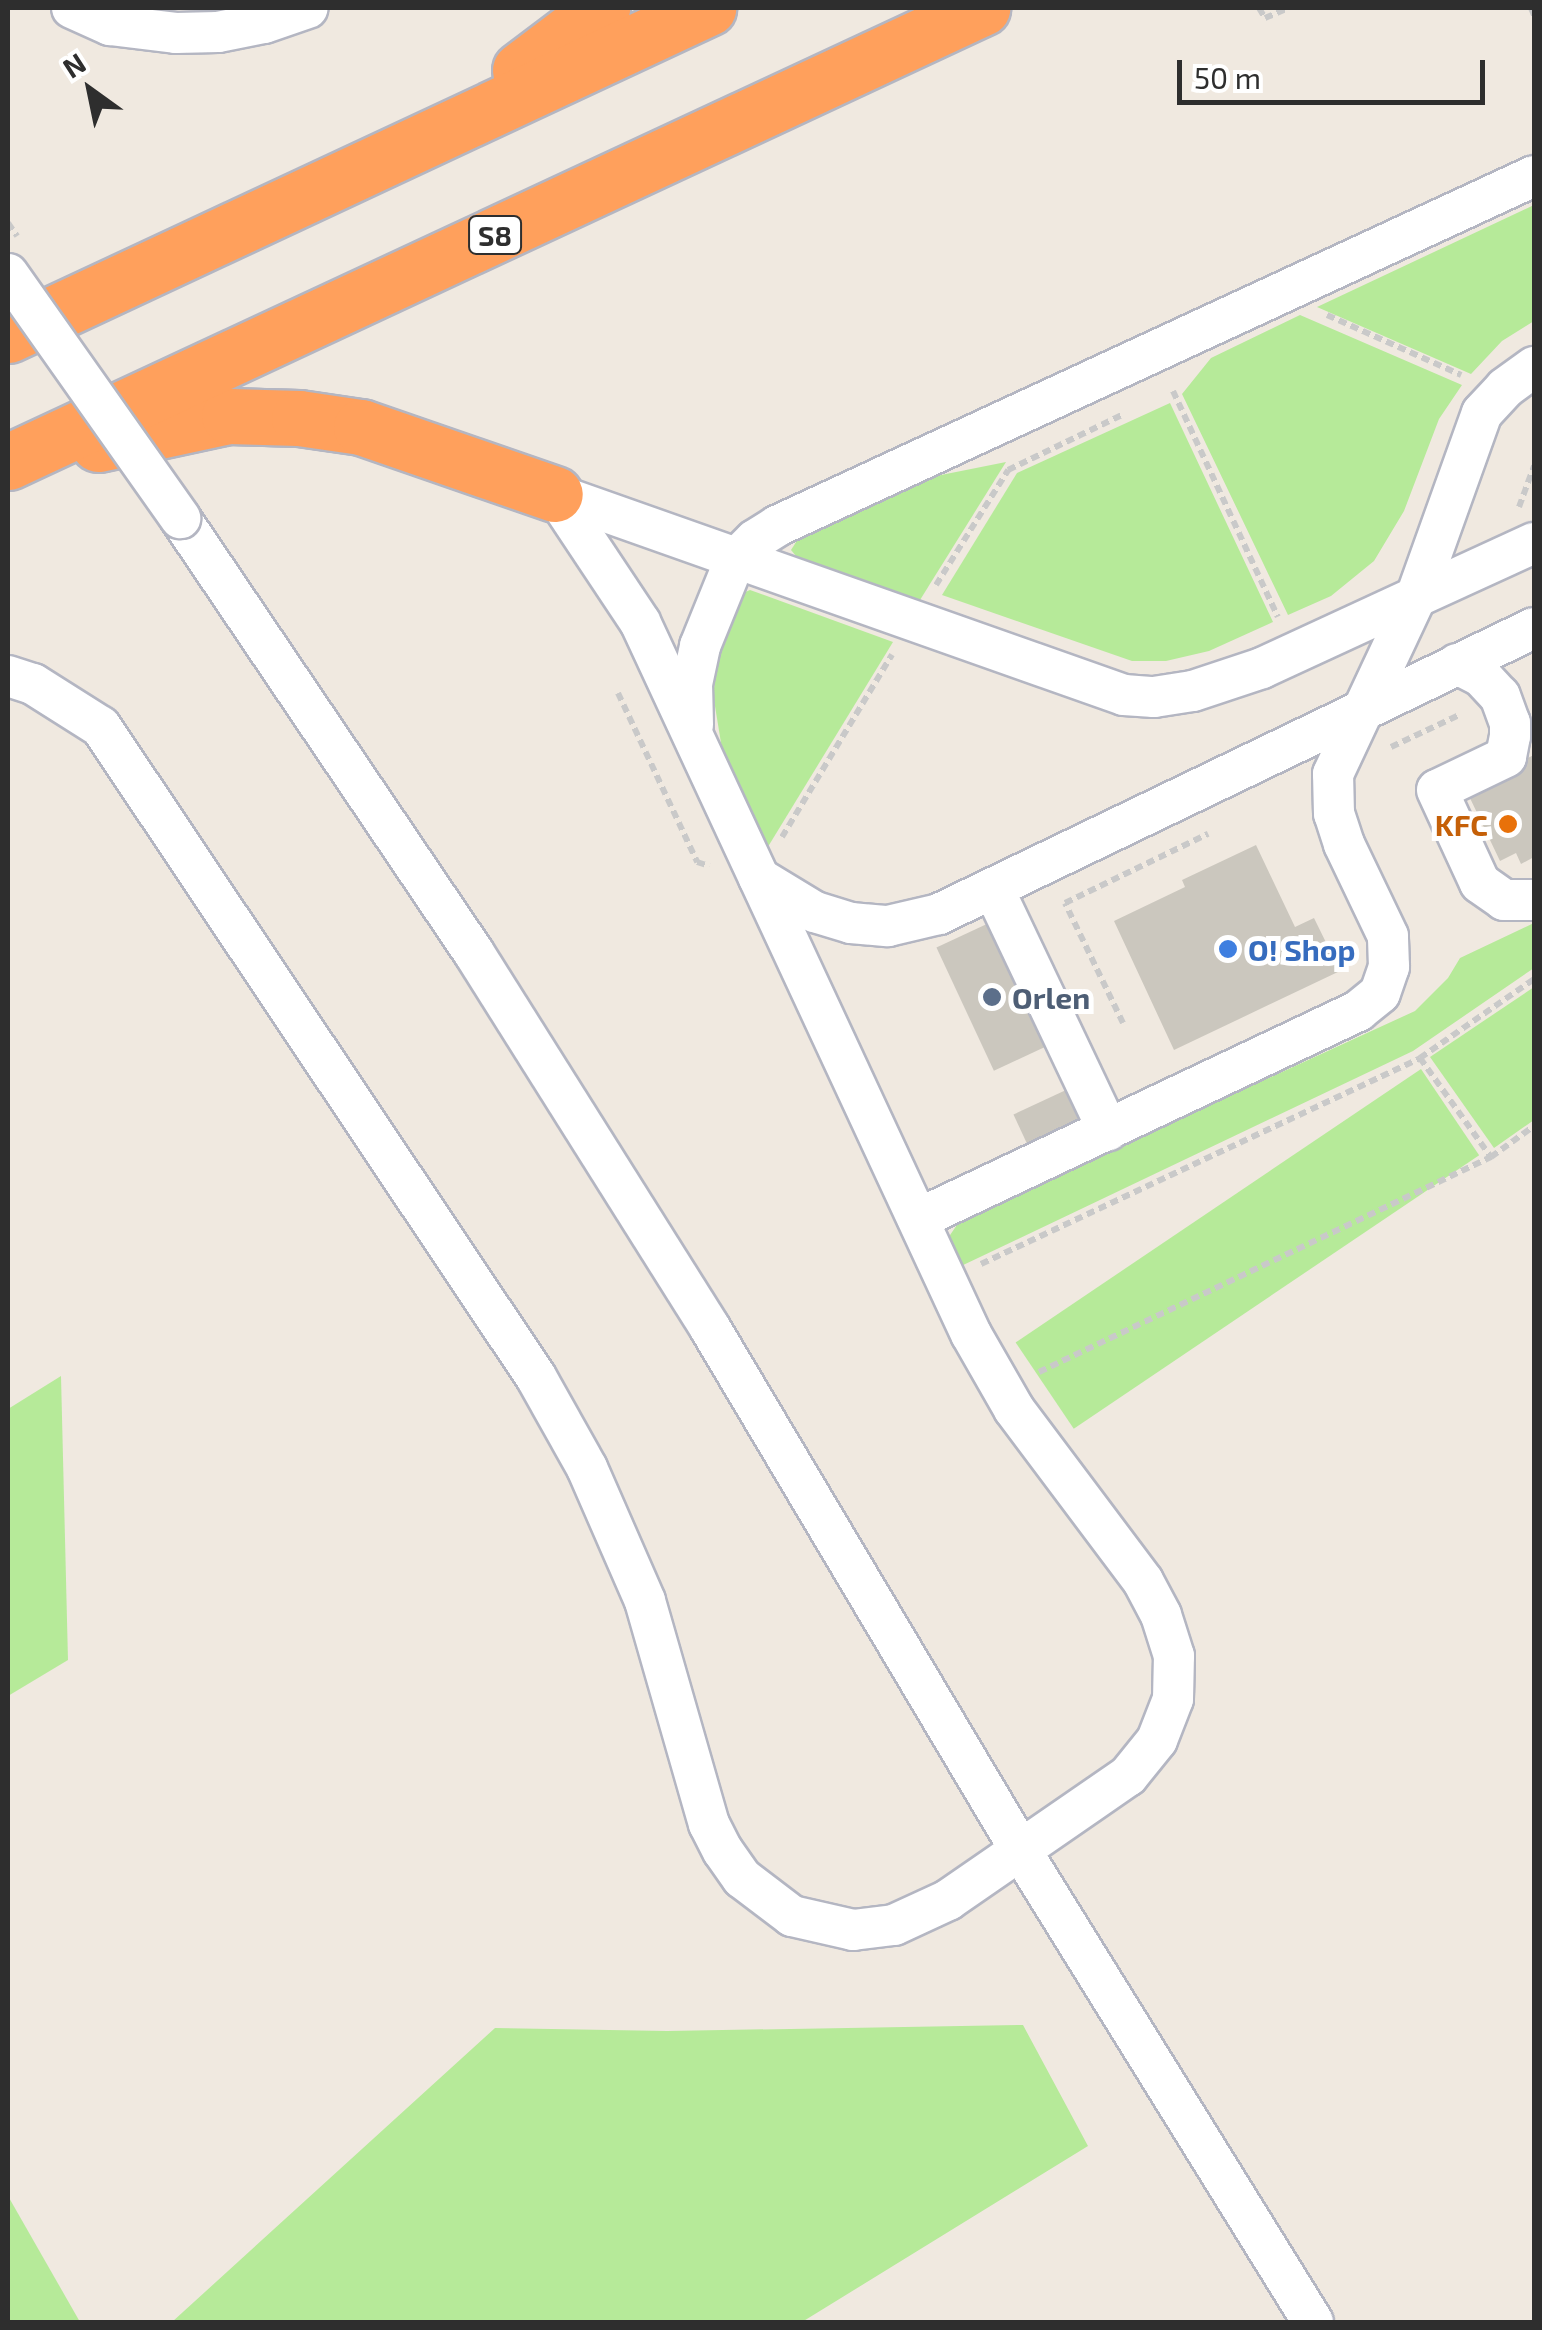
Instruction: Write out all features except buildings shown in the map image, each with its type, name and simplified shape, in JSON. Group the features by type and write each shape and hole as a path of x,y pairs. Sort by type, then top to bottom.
{"highway":[{"path":"434,136 602,8"},
{"path":"8,335 708,8"},
{"name":"S8","path":"8,463 982,8"},
{"path":"8,463 230,416 299,418 361,427 554,494"}],"street":[{"path":"72,8 110,25 176,33 218,32 264,23 308,8"},
{"path":"693,736 692,684 700,646 735,560 777,526 1534,176"},
{"path":"8,274 180,518 494,986 710,1328 1021,1851 1314,2322"},
{"path":"918,1220 1358,1011 1380,992 1389,967 1388,936 1344,844 1334,814 1333,774 1416,597 1482,413 1505,388 1534,367"},
{"path":"554,494 1124,694 1154,697 1193,691 1262,668 1534,542"},
{"path":"8,676 33,684 101,727 536,1377 586,1468 627,1556 677,1702 710,1824 742,1878 792,1916 853,1930 894,1924 948,1900 1128,1776 1157,1740 1173,1698 1174,1656 1161,1615 1143,1581 1014,1408 971,1334 640,622 554,494"},
{"path":"759,878 815,912 851,924 888,926 938,914 1534,628"},
{"path":"1457,664 1482,677 1500,696 1520,750 1437,790 1480,883 1504,900 1534,900"},
{"path":"994,890 1108,1130"}],"path":[{"path":"1259,8 1265,18 1289,8"},
{"path":"1531,8 1534,15"},
{"path":"1320,312 1474,381"},
{"path":"1157,399 1173,391 1184,377"},
{"path":"1173,391 1282,625"},
{"path":"780,842 1008,470 1140,407"},
{"path":"1333,774 1500,696"},
{"path":"1123,1023 1066,903 1226,826"},
{"path":"966,1272 1420,1058 1534,979"},
{"path":"1420,1058 1491,1157"},
{"path":"1023,1380 1491,1157 1534,1126"}],"green space":[{"path":"1534,205 1534,321 1502,341 1471,374 1317,307"},
{"path":"1300,315 1462,385 1439,419 1404,511 1374,561 1331,596 1288,615 1182,394 1211,358"},
{"path":"1170,403 1273,622 1209,651 1166,661 1132,661 942,595 1017,473"},
{"path":"1006,462 920,600 796,556 791,550 798,539 921,479"},
{"path":"750,590 893,642 766,850 723,755 713,694 723,633 743,593"},
{"path":"1534,923 1534,968 1413,1051 959,1267 948,1238 961,1219 1415,1011 1448,978 1460,958"},
{"path":"1534,987 1534,1120 1494,1148 1430,1057"},
{"path":"1421,1069 1479,1155 1074,1429 1016,1342"},
{"path":"61,1376 68,1660 8,1696 8,1409"},
{"path":"1023,2025 1088,2146 802,2322 172,2322 495,2028 667,2031"},
{"path":"8,2196 80,2322 8,2322"}],"place":[{"name":"KFC","path":"1508,824"},
{"name":"O! Shop","path":"1228,949"},
{"name":"Orlen","path":"992,997"}]}
